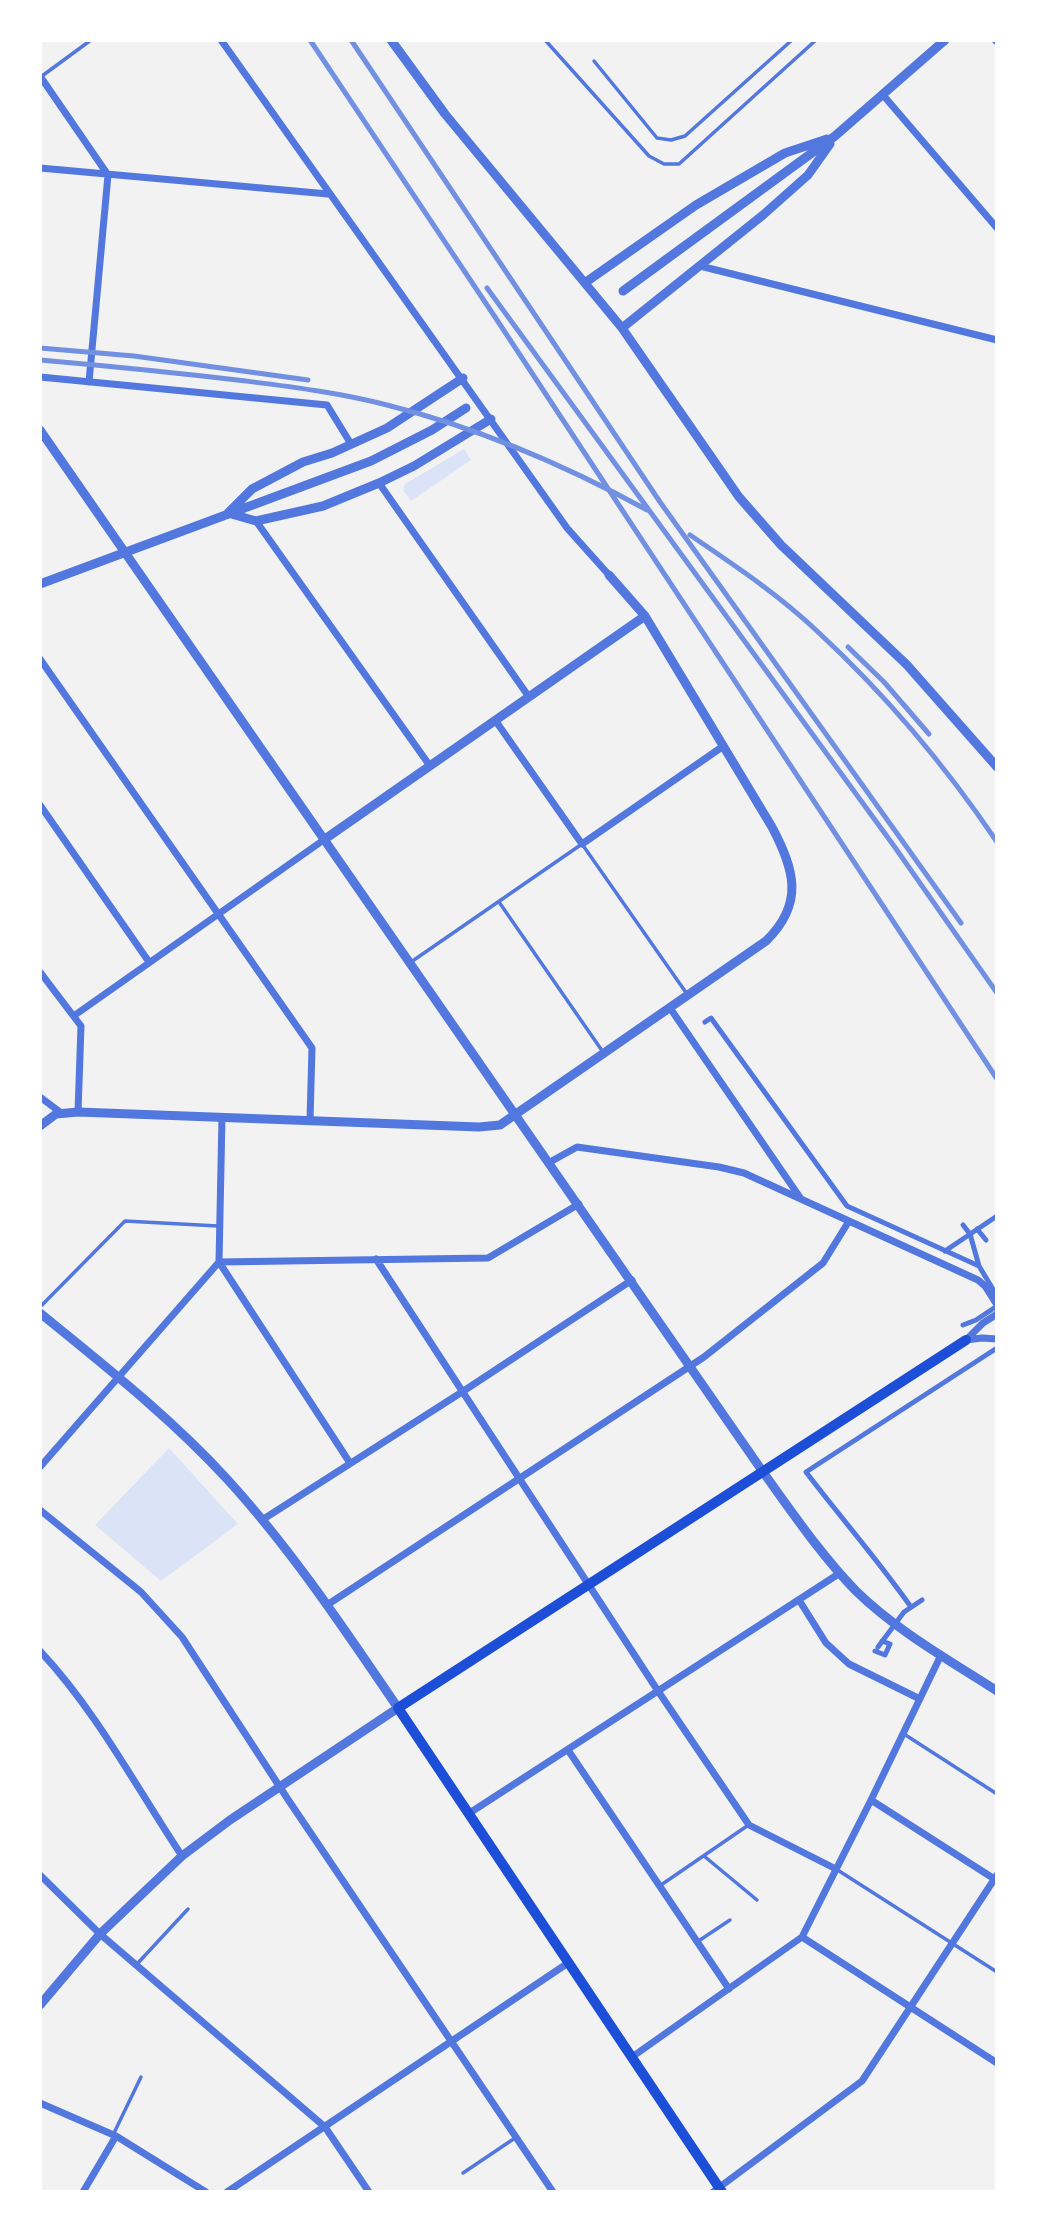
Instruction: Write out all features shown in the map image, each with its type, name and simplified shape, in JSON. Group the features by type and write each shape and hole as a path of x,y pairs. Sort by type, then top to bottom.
{"main road":[{"path":"718,2190 398,1708 966,1340"}],"street":[{"path":"40,1126 50,1116 60,1112 479,1127 500,1125 766,941 782,921 792,896 792,878 786,855 772,827 645,616 567,528 221,40"},
{"path":"391,40 445,114 622,328 706,452 746,505 781,545 907,665 997,767"},
{"path":"623,291 835,136 945,40"},
{"path":"41,76 108,175 89,382"},
{"path":"883,95 997,228"},
{"path":"586,282 696,205 785,153 835,136"},
{"path":"622,328 763,215 808,175 835,136"},
{"path":"40,168 328,194"},
{"path":"700,266 997,340"},
{"path":"40,377 327,405 351,444"},
{"path":"228,513 252,489 303,461 387,428 463,378"},
{"path":"40,584 372,461 432,430 466,408"},
{"path":"228,513 256,522 323,506 414,466 491,419"},
{"path":"40,430 763,1472 840,1573 858,1592 890,1620 997,1691"},
{"path":"379,483 529,697"},
{"path":"256,522 430,766"},
{"path":"75,1015 645,616"},
{"path":"40,659 312,1048 310,1119"},
{"path":"495,720 582,844 722,747"},
{"path":"40,805 149,962"},
{"path":"40,972 81,1026 78,1112"},
{"path":"670,1008 802,1199"},
{"path":"705,1022 711,1018 847,1206 979,1266"},
{"path":"40,1097 60,1112"},
{"path":"222,1117 219,1262 350,1463"},
{"path":"550,1162 577,1147 744,1173 978,1280 997,1305 976,1320 963,1325"},
{"path":"40,1467 219,1262 488,1258 579,1204"},
{"path":"945,1251 997,1216"},
{"path":"327,1605 690,1367 823,1263 849,1221"},
{"path":"963,1225 970,1234 979,1266 997,1296"},
{"path":"977,1229 986,1237"},
{"path":"376,1259 588,1585 749,1825 836,1869"},
{"path":"262,1520 632,1280"},
{"path":"40,1313 120,1377 195,1446 262,1520 327,1605 398,1708 230,1820 183,1856 100,1934 40,2005"},
{"path":"966,1340 983,1323 997,1314"},
{"path":"966,1340 997,1339"},
{"path":"980,1348 985,1356"},
{"path":"911,1607 883,1567 808,1481 806,1472 997,1348"},
{"path":"897,1401 903,1409"},
{"path":"855,1429 860,1437"},
{"path":"40,1510 116,1569 162,1613 182,1637 553,2192"},
{"path":"468,1814 840,1573"},
{"path":"799,1600 826,1643 849,1664 920,1699"},
{"path":"879,1646 904,1612 922,1600"},
{"path":"890,1644 890,1651 884,1656 879,1646 890,1644"},
{"path":"40,1651 72,1688 96,1722 183,1856"},
{"path":"632,2057 802,1937 872,1800 941,1655"},
{"path":"568,1750 729,1989"},
{"path":"718,2190 862,2081 996,1878 872,1800"},
{"path":"40,1875 100,1934 325,2127 369,2192"},
{"path":"802,1937 997,2063"},
{"path":"227,2192 568,1963"},
{"path":"40,2103 114,2136 206,2192"},
{"path":"83,2192 114,2136"}],"lane":[{"path":"41,76 91,40"},
{"path":"545,40 649,156 664,164 680,164 816,40"},
{"path":"594,61 657,138 671,140 685,136 792,40"},
{"path":"411,962 582,844 688,995"},
{"path":"499,902 604,1054"},
{"path":"40,1307 125,1221 218,1226"},
{"path":"904,1734 997,1794"},
{"path":"659,1886 749,1825"},
{"path":"704,1856 757,1900"},
{"path":"836,1869 997,1972"},
{"path":"136,1965 188,1909"},
{"path":"697,1942 730,1920"},
{"path":"114,2136 141,2077"},
{"path":"463,2173 517,2137"}],"shaded area":[{"path":"464,449 471,460 411,501 403,490 405,484"},
{"path":"169,1448 238,1524 161,1581 95,1525"}],"railway":[{"path":"310,40 997,1079"},
{"path":"351,40 660,502 961,923"},
{"path":"487,288 894,846 997,993"},
{"path":"40,348 134,356 308,380"},
{"path":"40,360 264,383 387,405 455,425 521,449 647,510"},
{"path":"690,535 771,592 842,655 913,731 997,842"},
{"path":"848,647 884,682 929,734"}]}
